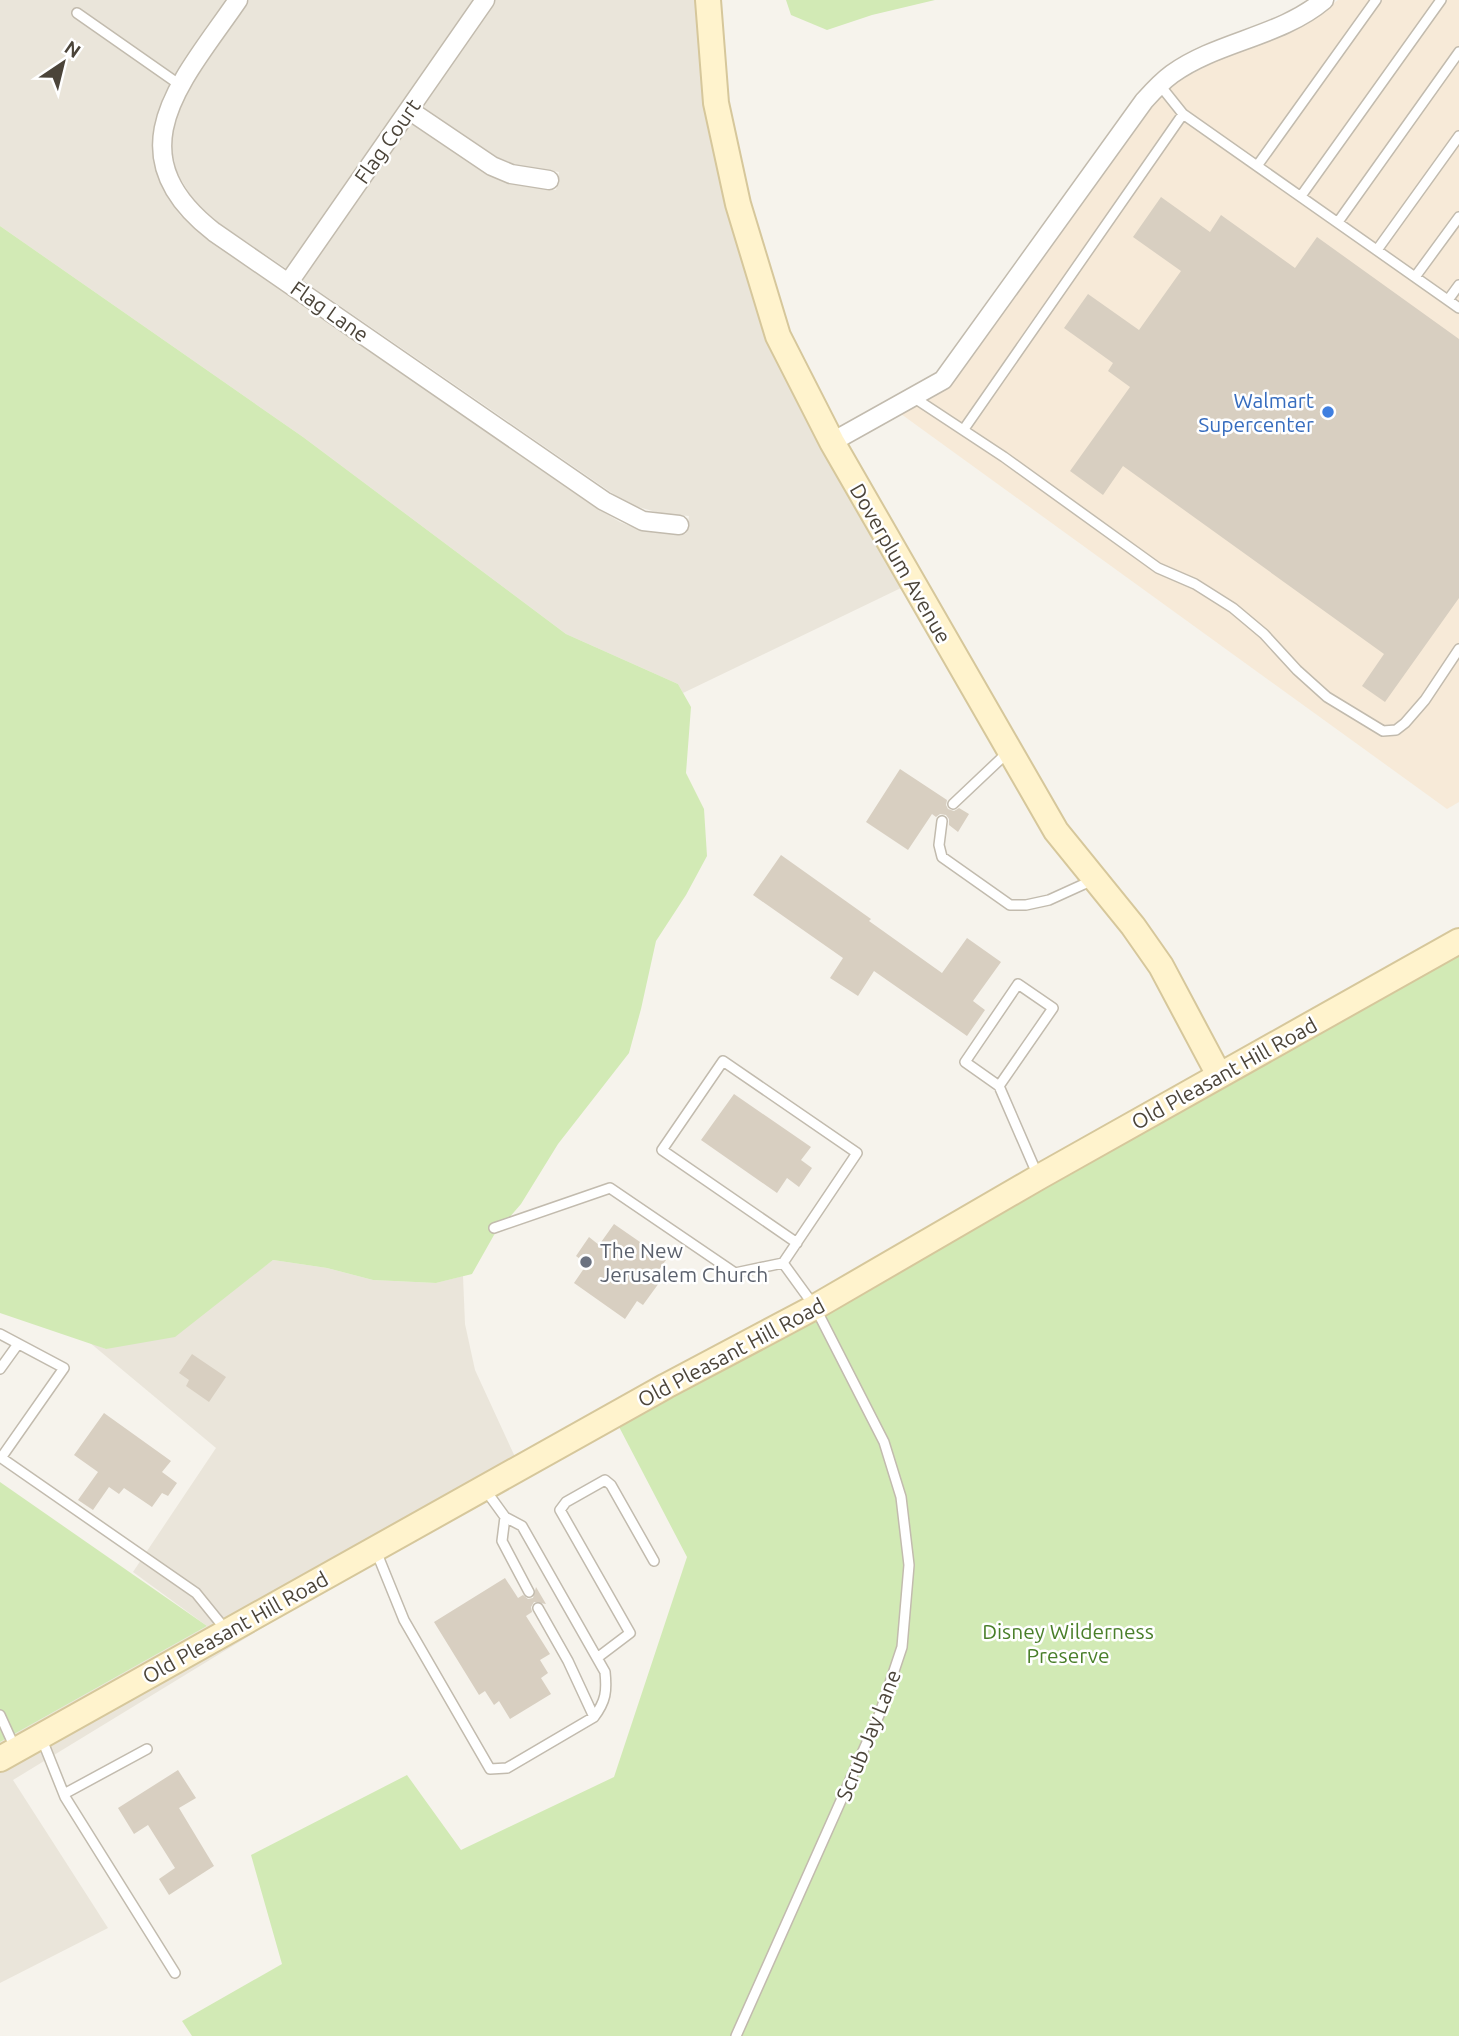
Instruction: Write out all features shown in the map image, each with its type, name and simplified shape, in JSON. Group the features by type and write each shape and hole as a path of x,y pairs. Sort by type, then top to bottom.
{"street":[{"name":"Flag Lane","path":"238,0 170,101 166,116 162,146 164,162 175,191 199,220 604,501 643,520 679,525"},
{"name":"Flag Court","path":"289,282 485,0"},
{"name":"Doverplum Avenue","path":"708,0 716,103 738,204 778,336 832,442 1056,831 1161,966 1219,1075"},
{"path":"832,442 943,380 1159,84 1193,62 1286,24 1324,0"},
{"path":"409,110 492,166 511,174 549,180"},
{"name":"Old Pleasant Hill Road","path":"8,1754 666,1386 815,1307 1039,1177 1459,941"}],"lane":[{"path":"1257,166 1376,0"},
{"path":"1301,197 1441,0"},
{"path":"77,13 180,85"},
{"path":"1338,222 1459,52"},
{"path":"1159,84 1183,114 1459,308"},
{"path":"964,429 1183,114"},
{"path":"1377,250 1459,136"},
{"path":"1415,277 1459,217"},
{"path":"1448,300 1459,285"},
{"path":"913,397 964,429 1158,568 1195,584 1233,608 1264,634 1297,670 1327,697 1383,731 1396,730 1405,723 1425,700 1459,649"},
{"path":"953,804 1010,750"},
{"path":"942,821 939,845 942,857 1010,905 1049,900 1095,879"},
{"path":"999,1086 1053,1008 1018,984 965,1062 999,1086 1039,1177"},
{"path":"494,1228 610,1188 735,1273 783,1263 797,1243 857,1153 723,1061 662,1150 797,1243"},
{"name":"Scrub Jay Lane","path":"736,2036 880,1713 902,1647 909,1565 901,1497 884,1442 815,1307 783,1263"},
{"path":"0,1334 64,1368 0,1457 196,1593 227,1632"},
{"path":"0,1369 18,1343"},
{"path":"597,1658 630,1633 560,1510 566,1502 606,1480 654,1561"},
{"path":"375,1549 404,1620 490,1769 508,1768 594,1717 604,1704 607,1691 605,1672 522,1526 505,1517 484,1488"},
{"path":"505,1517 502,1541 529,1592"},
{"path":"538,1608 568,1661 594,1717"},
{"path":"0,1715 8,1754"},
{"path":"41,1736 64,1794 175,1973"},
{"path":"64,1794 147,1749"}],"shaded area":[{"path":"0,0 228,0 172,80 163,97 153,131 153,149 160,181 180,215 208,239 598,509 640,530 686,534 689,516 663,514 628,504 301,279 410,123 488,175 508,183 556,190 559,172 515,165 497,157 421,106 495,0 699,0 729,208 903,587 683,693 678,684 566,634 303,437 0,226"},
{"path":"249,0 474,0 287,269 220,224 194,201 177,173 171,145 179,104"},
{"path":"1338,0 1459,0 1459,802 1447,809 901,414 950,385 1151,106 1165,91 1178,81 1222,58 1296,30"},
{"path":"273,1260 327,1268 373,1280 436,1283 463,1276 465,1324 475,1370 516,1459 0,1748 0,1742 207,1626 133,1572 216,1448 89,1342 106,1349 231,1291"},
{"path":"390,1550 13,1780 108,1928 0,1983 0,1769"}],"green space":[{"path":"786,0 935,0 872,15 827,30 791,15"},
{"path":"0,226 303,437 566,634 678,684 691,707 686,773 704,809 707,856 656,941 629,1053 558,1144 521,1204 494,1235 472,1274 436,1283 373,1280 327,1268 273,1260 175,1337 106,1349 0,1313"},
{"name":"Disney Wilderness Preserve","path":"1459,951 1459,2036 192,2036 182,2021 282,1964 251,1855 407,1775 461,1850 614,1777 687,1557 617,1423"},
{"path":"0,1482 207,1626 0,1742"}],"building":[{"path":"1161,197 1210,232 1221,215 1295,268 1317,237 1459,339 1459,598 1385,702 1362,686 1384,654 1123,466 1103,495 1070,471 1130,387 1108,371 1113,363 1064,328 1088,294 1139,330 1181,271 1133,237"},
{"path":"900,769 947,800 948,809 954,811 959,808 969,814 958,832 949,825 946,815 940,814 936,817 932,814 908,850 866,822"},
{"path":"781,855 942,973 967,938 1001,962 973,1001 985,1010 967,1036 874,971 858,996 830,978 843,958 753,895"},
{"path":"734,1094 811,1147 801,1160 812,1168 799,1187 787,1178 777,1193 701,1140"},
{"path":"614,1224 666,1260 653,1278 659,1283 643,1305 637,1301 625,1319 574,1283 587,1264 576,1256 589,1237 599,1245"},
{"path":"192,1354 226,1377 209,1402 186,1386 189,1380 179,1373"},
{"path":"104,1413 171,1461 162,1472 177,1483 168,1496 162,1493 152,1507 124,1488 119,1494 109,1487 93,1510 78,1500 98,1472 74,1455"},
{"path":"505,1578 518,1598 523,1595 528,1599 533,1598 536,1587 546,1604 534,1602 532,1612 526,1616 550,1654 540,1660 548,1673 541,1678 551,1694 510,1719 499,1701 494,1705 485,1691 479,1695 434,1622"},
{"path":"178,1770 196,1798 179,1808 214,1866 169,1895 159,1879 175,1868 148,1825 134,1834 118,1808"}],"place":[{"name":"Walmart Supercenter","path":"1328,412"},
{"name":"The New Jerusalem Church","path":"586,1262"}]}
